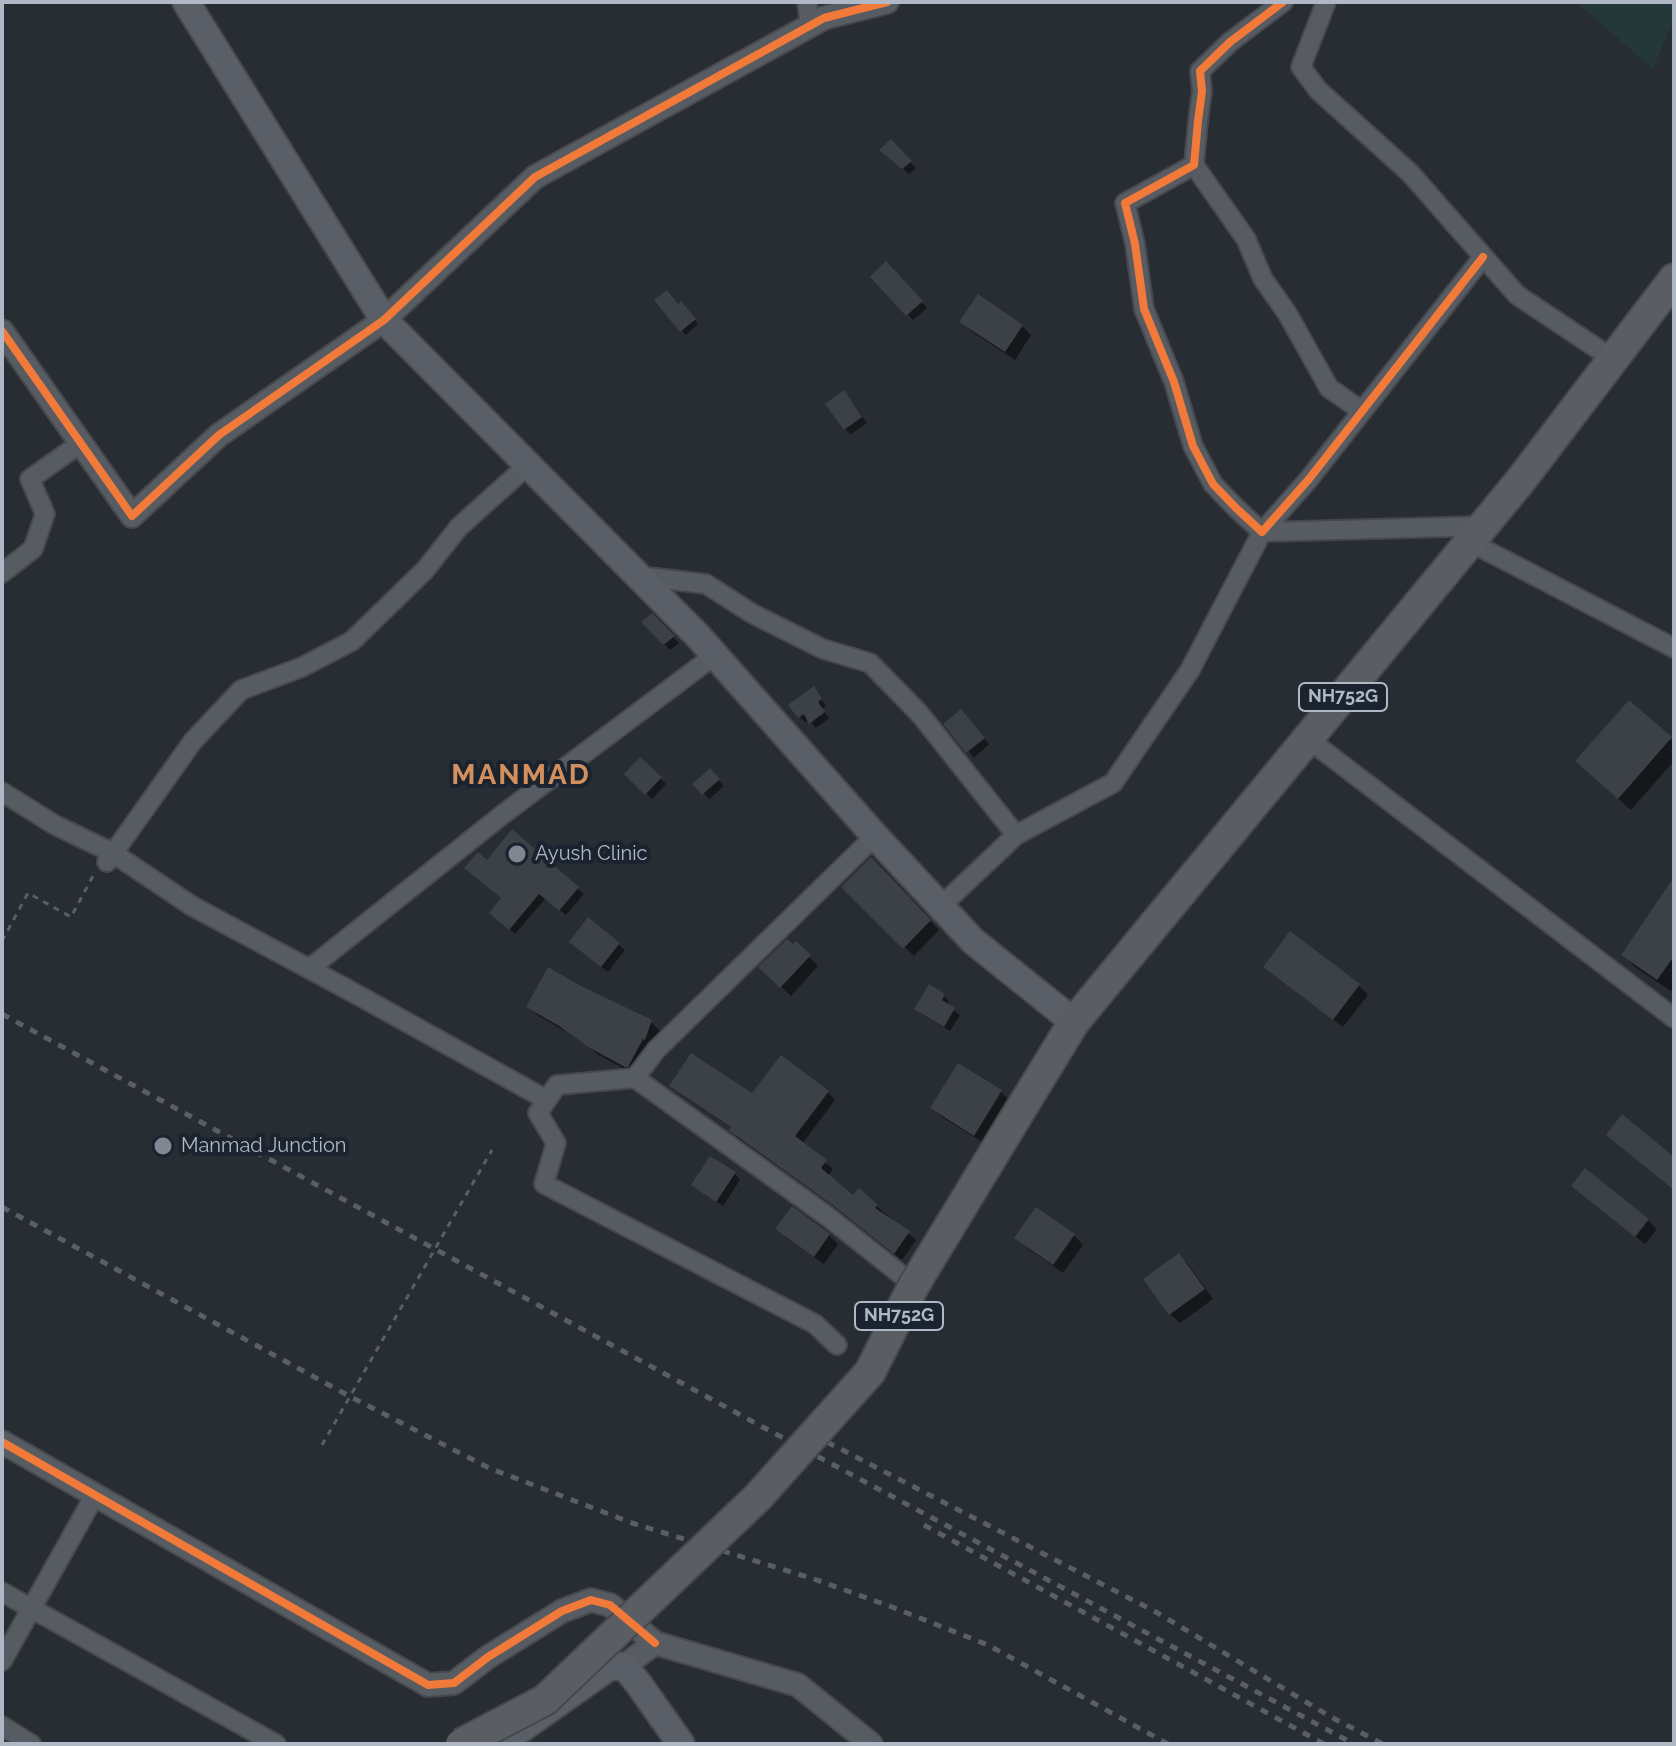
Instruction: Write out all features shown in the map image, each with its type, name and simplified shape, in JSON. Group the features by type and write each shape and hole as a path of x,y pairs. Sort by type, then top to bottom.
{"highway":[{"name":"NH752G","path":"461,1744 545,1700 758,1497 870,1372 914,1285 1074,1022 1521,480 1674,279"}],"main road":[{"path":"186,2 384,320 715,655 875,836 973,941 1074,1022"},
{"path":"500,1744 609,1667 624,1666 681,1744"}],"street":[{"path":"807,2 810,26"},
{"path":"2,331 132,516 219,435 384,320 535,177 842,8 887,2"},
{"path":"1283,2 1230,42 1200,71 1202,91 1194,165 1246,239 1263,279 1287,313 1329,388 1362,411"},
{"path":"1326,2 1301,67 1318,90 1410,173 1517,295 1613,359"},
{"path":"1194,165 1125,203 1135,244 1144,309 1174,382 1193,446 1213,484 1236,508 1262,532 1477,534 1674,648"},
{"path":"941,906 1016,835 1113,783 1190,670 1262,532 1309,479 1483,257"},
{"path":"2,573 33,549 45,514 30,479 81,443"},
{"path":"105,863 193,741 241,690 302,667 352,641 425,570 459,527 528,465"},
{"path":"639,576 706,584 753,614 823,649 870,663 919,713 1016,835"},
{"path":"309,969 502,815 715,655"},
{"path":"1308,739 1674,1018"},
{"path":"2,792 55,825 105,863 192,906 547,1100"},
{"path":"635,1078 656,1050 875,836"},
{"path":"837,1345 815,1324 544,1184 556,1143 538,1113 557,1085 635,1078 827,1216 914,1285"},
{"path":"2,1442 428,1685 454,1683 488,1657 562,1611 591,1600 610,1605 655,1643 798,1685 871,1744"},
{"path":"2,1661 95,1495"},
{"path":"2,1592 276,1744"},
{"path":"624,1666 655,1643"},
{"path":"2,1726 31,1744"}],"path":[{"path":"2,941 28,893 71,917 105,863"},
{"path":"322,1445 492,1150"}],"shaded area":[{"path":"1576,2 1674,2 1674,19 1653,69"}],"building":[{"path":"891,139 912,161 902,169 879,150"},
{"path":"886,261 923,301 906,316 870,277"},
{"path":"667,290 696,319 680,332 654,300"},
{"path":"978,294 1023,325 1005,352 959,322"},
{"path":"844,390 862,417 844,430 825,404"},
{"path":"652,613 675,636 663,645 641,622"},
{"path":"814,686 822,699 818,702 825,712 809,724 804,714 798,718 788,705"},
{"path":"1629,700 1672,737 1618,799 1575,761"},
{"path":"961,709 985,738 966,753 943,724"},
{"path":"640,757 662,777 645,795 624,774"},
{"path":"710,768 720,779 702,795 692,784"},
{"path":"512,829 579,887 559,911 539,894 509,930 489,913 501,898 464,868 478,852 487,860"},
{"path":"871,857 931,920 903,949 841,887"},
{"path":"1674,877 1674,956 1657,980 1621,955"},
{"path":"588,917 620,943 601,967 569,942"},
{"path":"1290,931 1360,984 1333,1020 1263,967"},
{"path":"787,939 793,944 796,941 811,955 780,988 758,967"},
{"path":"548,967 652,1020 645,1040 628,1067 588,1047 526,1007"},
{"path":"929,984 945,994 942,1000 955,1008 944,1027 914,1009"},
{"path":"691,1053 752,1093 781,1055 829,1091 795,1136 827,1160 821,1168 853,1195 859,1188 878,1205 875,1208 910,1231 894,1254 834,1206 728,1130 731,1127 669,1086"},
{"path":"958,1063 1002,1090 974,1136 930,1108"},
{"path":"1622,1114 1674,1157 1674,1190 1606,1135"},
{"path":"710,1156 736,1172 716,1202 691,1185"},
{"path":"1585,1168 1649,1219 1635,1237 1571,1186"},
{"path":"792,1206 830,1234 814,1257 775,1229"},
{"path":"1036,1207 1075,1234 1053,1265 1014,1238"},
{"path":"1179,1253 1205,1289 1169,1315 1143,1279"}],"railway":[{"path":"2,1014 1354,1744"},
{"path":"2,1207 351,1397 489,1468 632,1523 814,1579 988,1645 1168,1744"},
{"path":"827,1442 1156,1612 1331,1717 1383,1744"},
{"path":"924,1525 1324,1744"}],"cycle path":[{"path":"2,331 132,516 219,435 384,320 535,177 824,18 887,2"},
{"path":"1283,2 1230,42 1200,71 1202,91 1194,165 1125,203 1135,244 1144,309 1174,382 1193,446 1213,484 1262,532 1309,479 1483,257"},
{"path":"2,1442 428,1685 454,1683 488,1657 562,1611 591,1600 610,1605 655,1643"}],"place":[{"name":"Ayush Clinic","path":"517,854"},
{"name":"Manmad Junction","path":"163,1146"}],"district":[{"name":"MANMAD","path":"521,776"}]}
